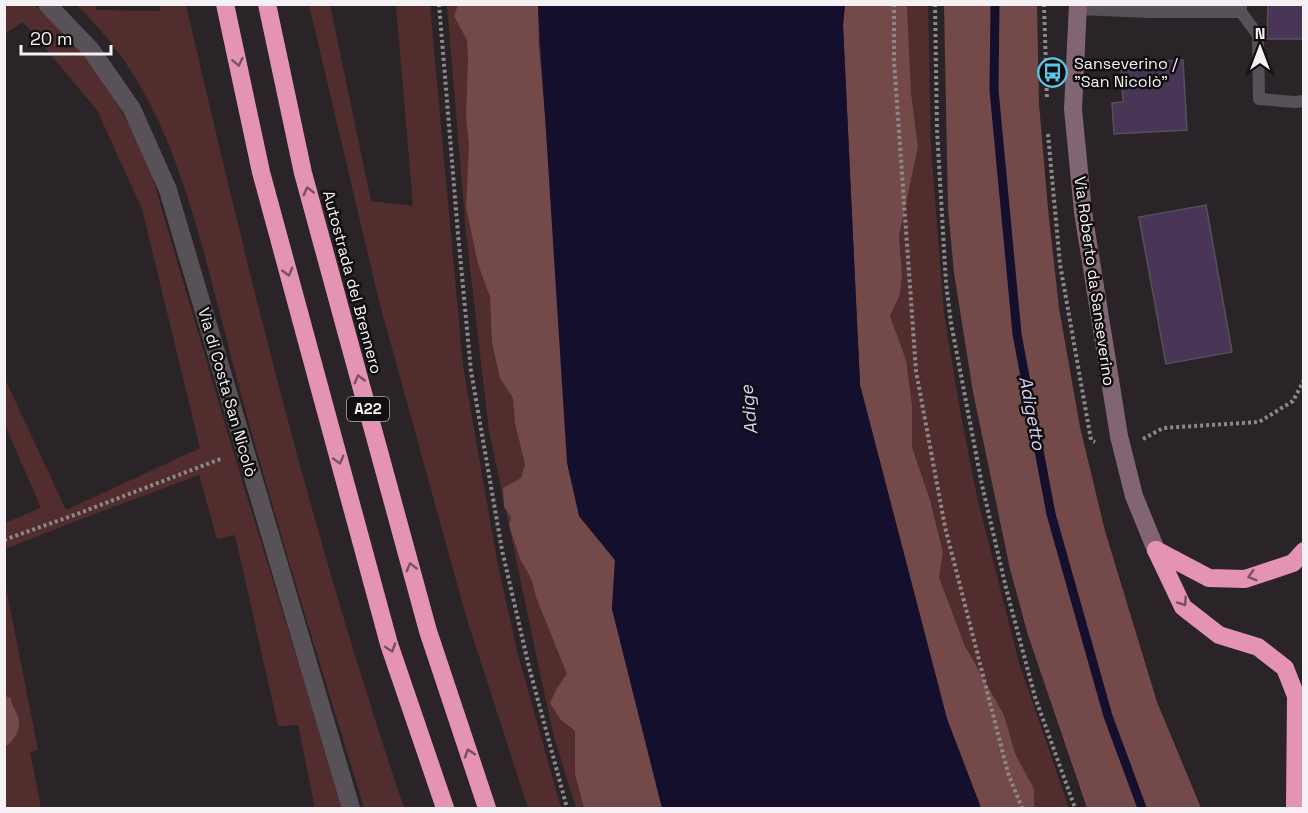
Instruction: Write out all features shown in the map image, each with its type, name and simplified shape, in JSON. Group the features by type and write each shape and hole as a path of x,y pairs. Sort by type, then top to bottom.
{"highway":[{"name":"A22","path":"225,4 261,172 386,632 445,808"},
{"name":"Autostrada del Brennero","path":"267,4 303,173 428,631 487,808"},
{"path":"1155,550 1209,578 1245,579 1293,563 1304,551"},
{"path":"1155,550 1183,606 1219,635 1258,647 1286,668 1296,696 1295,808"}],"street":[{"name":"Via di Costa San Nicolò","path":"47,4 91,50 132,109 168,190 351,808"},
{"name":"Via Roberto da Sanseverino","path":"1078,7 1073,109 1083,212 1119,436 1134,496 1155,550"}],"lane":[{"path":"1078,7 1151,12 1241,8 1258,34 1259,99 1304,101"}],"path":[{"path":"439,4 471,371 502,550 529,667 567,808"},
{"path":"894,4 894,61 916,371 945,527 1002,752 1022,808"},
{"path":"935,4 937,130 946,283 951,323 980,474 1009,599 1035,697 1075,808"},
{"path":"1122,450 1163,428 1259,422 1293,401 1304,380"},
{"path":"4,540 244,449"}],"shaded area":[{"path":"5,5 34,5 52,20 83,54 106,85 131,127 150,169 230,441 343,808 315,808 298,725 278,726 235,535 217,539 199,475 5,549 5,523 41,508 5,425 5,379 66,510 200,448 142,209 97,110 23,22 5,34 4,11 7,9"},
{"path":"76,5 96,5 96,10 160,11 159,5 186,5 245,252 309,499 368,699 404,808 364,808 277,520 243,402 203,247 178,170 164,133 126,63 101,31"},
{"path":"309,5 330,5 371,201 413,206 396,5 430,5 463,366 497,560 517,651 561,808 528,808 466,616 379,301"},
{"path":"447,5 538,5 539,45 579,516 615,560 612,609 662,808 576,808 554,737 489,431 466,233"},
{"path":"458,5 538,5 539,45 579,516 615,560 612,609 662,808 584,808 575,774 575,731 560,719 550,703 567,674 536,597 531,578 520,559 509,525 511,517 504,507 503,488 521,478 525,464 515,423 513,398 500,378 492,343 490,297 478,264 466,207 469,146 466,116 468,58 467,40 454,16"},
{"path":"845,5 907,5 911,92 918,147 899,236 902,274 900,295 890,316 906,360 912,405 912,447 930,500 943,552 939,577 965,646 1004,715 1015,753 1034,789 1034,808 981,808 947,719 860,385 843,25"},
{"path":"907,5 928,5 931,148 944,314 977,497 1019,663 1069,808 1034,808 1034,789 1015,753 1004,715 965,646 939,576 943,552 930,500 912,447 912,405 890,316 900,295 902,274 899,236 918,147 911,92"},
{"path":"944,5 1037,5 1039,104 1048,209 1059,308 1080,427 1105,531 1157,702 1201,808 1087,808 1028,635 1010,569 973,392 954,273 948,208"},
{"path":"4,578 38,750 30,752 41,808 5,808"},
{"path":"5,696 11,698 19,726 16,734 5,747"}],"water":[{"name":"Adige","path":"538,5 845,5 843,25 860,385 947,719 981,808 662,808 612,609 615,560 579,516 567,463"}],"building":[{"path":"1268,4 1304,4 1304,39 1267,39"},
{"path":"1183,60 1187,130 1114,134 1112,103 1123,102 1121,63"},
{"path":"1206,205 1232,352 1166,364 1139,217"}],"waterway":[{"name":"Adigetto","path":"995,4 994,90 1017,334 1051,514 1108,716 1142,808"}],"place":[{"name":"Sanseverino / \"San Nicolò\"","path":"1053,72"}]}
